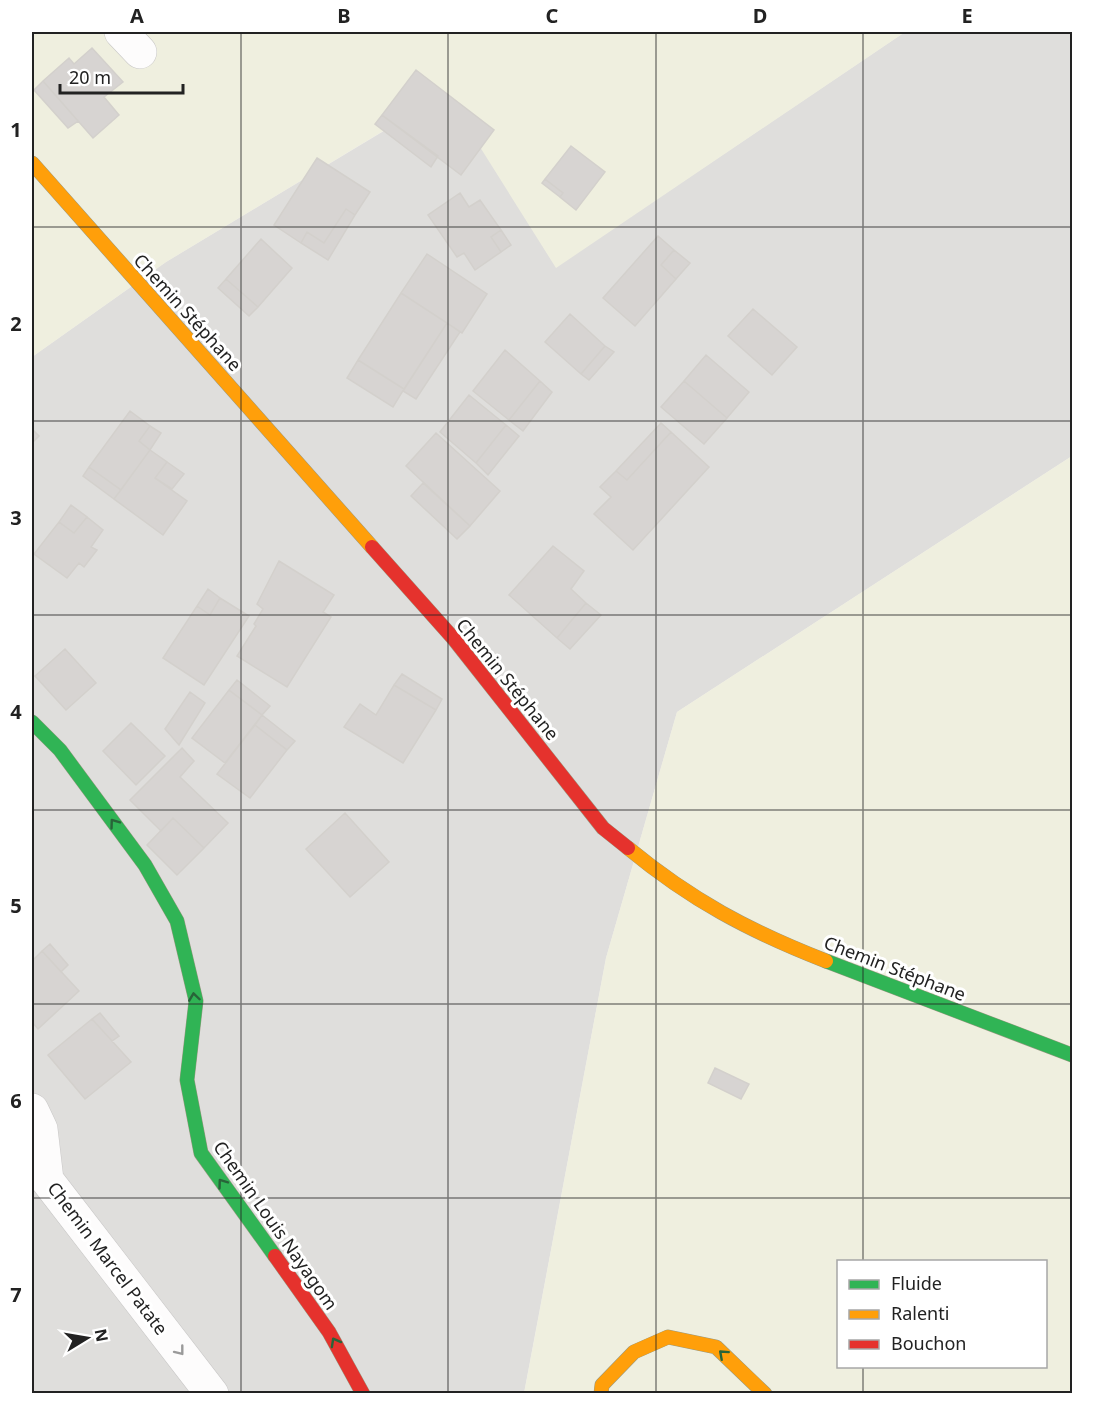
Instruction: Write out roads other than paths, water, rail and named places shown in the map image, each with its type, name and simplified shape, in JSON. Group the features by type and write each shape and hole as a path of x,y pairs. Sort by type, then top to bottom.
{"main road":[{"name":"Chemin Stéphane","path":"32,163 453,638 603,828 667,880 725,917 785,945 1072,1055"},
{"name":"Chemin Louis Nayagom","path":"32,722 60,750 145,865 177,921 196,1001 187,1080 201,1153 329,1332 363,1394"},
{"path":"601,1394 602,1384 634,1352 668,1337 716,1347 765,1394"}],"street":[{"name":"Chemin Marcel Patate","path":"32,1110 41,1129 47,1180 212,1394"}]}
